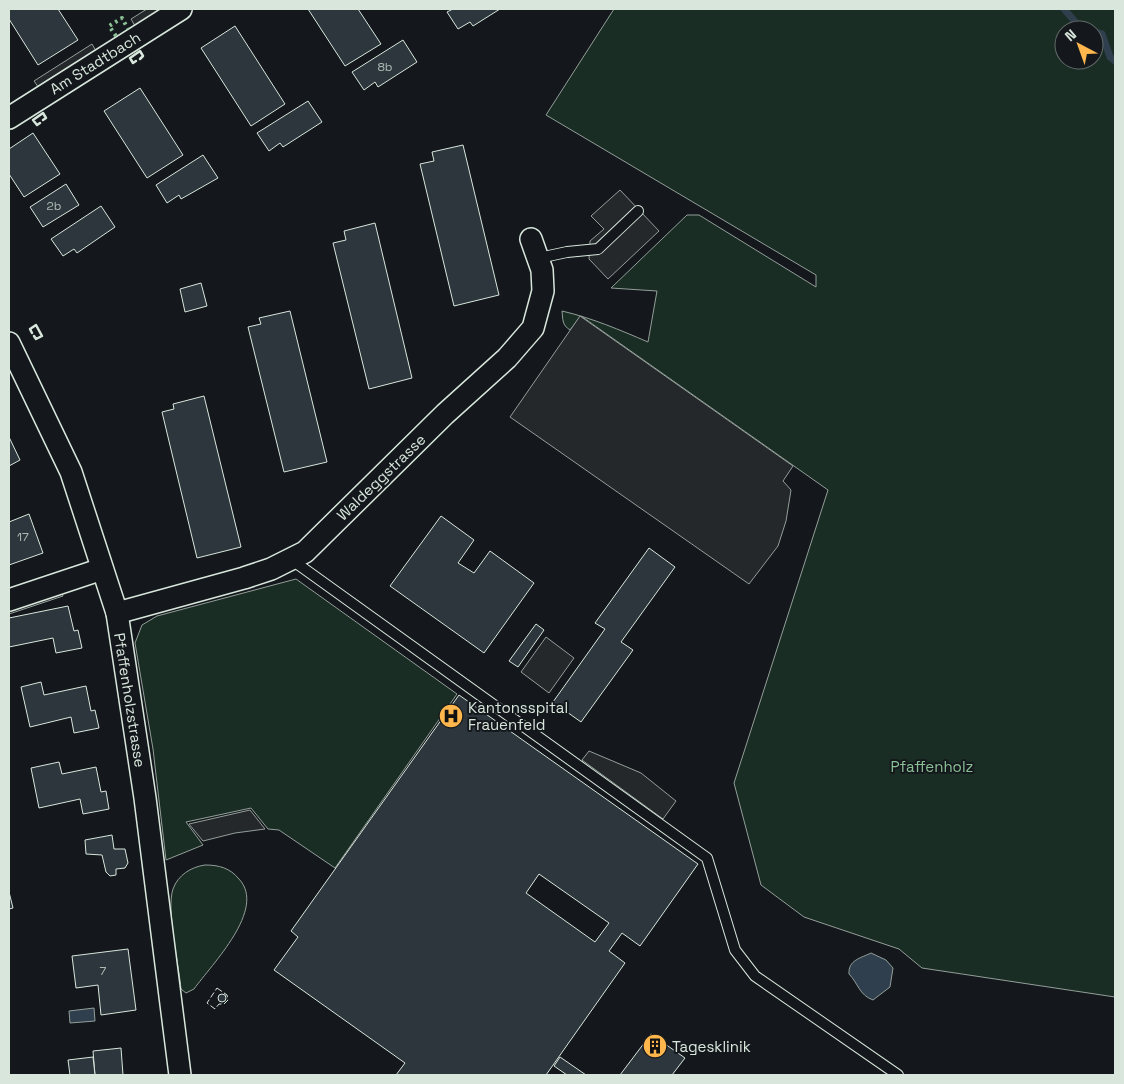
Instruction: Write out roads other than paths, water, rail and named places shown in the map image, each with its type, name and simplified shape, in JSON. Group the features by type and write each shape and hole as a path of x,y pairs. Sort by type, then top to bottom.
{"street":[{"name":"Am Stadtbach","path":"9,118 181,9"},
{"name":"Waldeggstrasse","path":"117,613 244,578 292,560 305,552 521,344 533,328 543,291 535,248"},
{"name":"Pfaffenholzstrasse","path":"9,343 71,472 117,613 145,798 180,1075"},
{"path":"9,600 102,569"}],"lane":[{"path":"535,248 567,252 598,249 638,211"},
{"path":"292,560 707,858 735,950 755,976 898,1075"}],"water":[{"path":"871,953 886,960 893,968 890,987 873,1000 862,992 849,974 849,969 853,963"},
{"path":"94,1008 95,1021 70,1023 69,1011"}],"waterway":[{"path":"1064,9 1074,20"},
{"path":"1104,40 1110,57 1115,61"}],"place":[{"name":"Kantonsspital Frauenfeld","path":"451,716"},
{"name":"Tagesklinik","path":"655,1046"}],"park label":[{"name":"Pfaffenholz","path":"932,766"}]}
